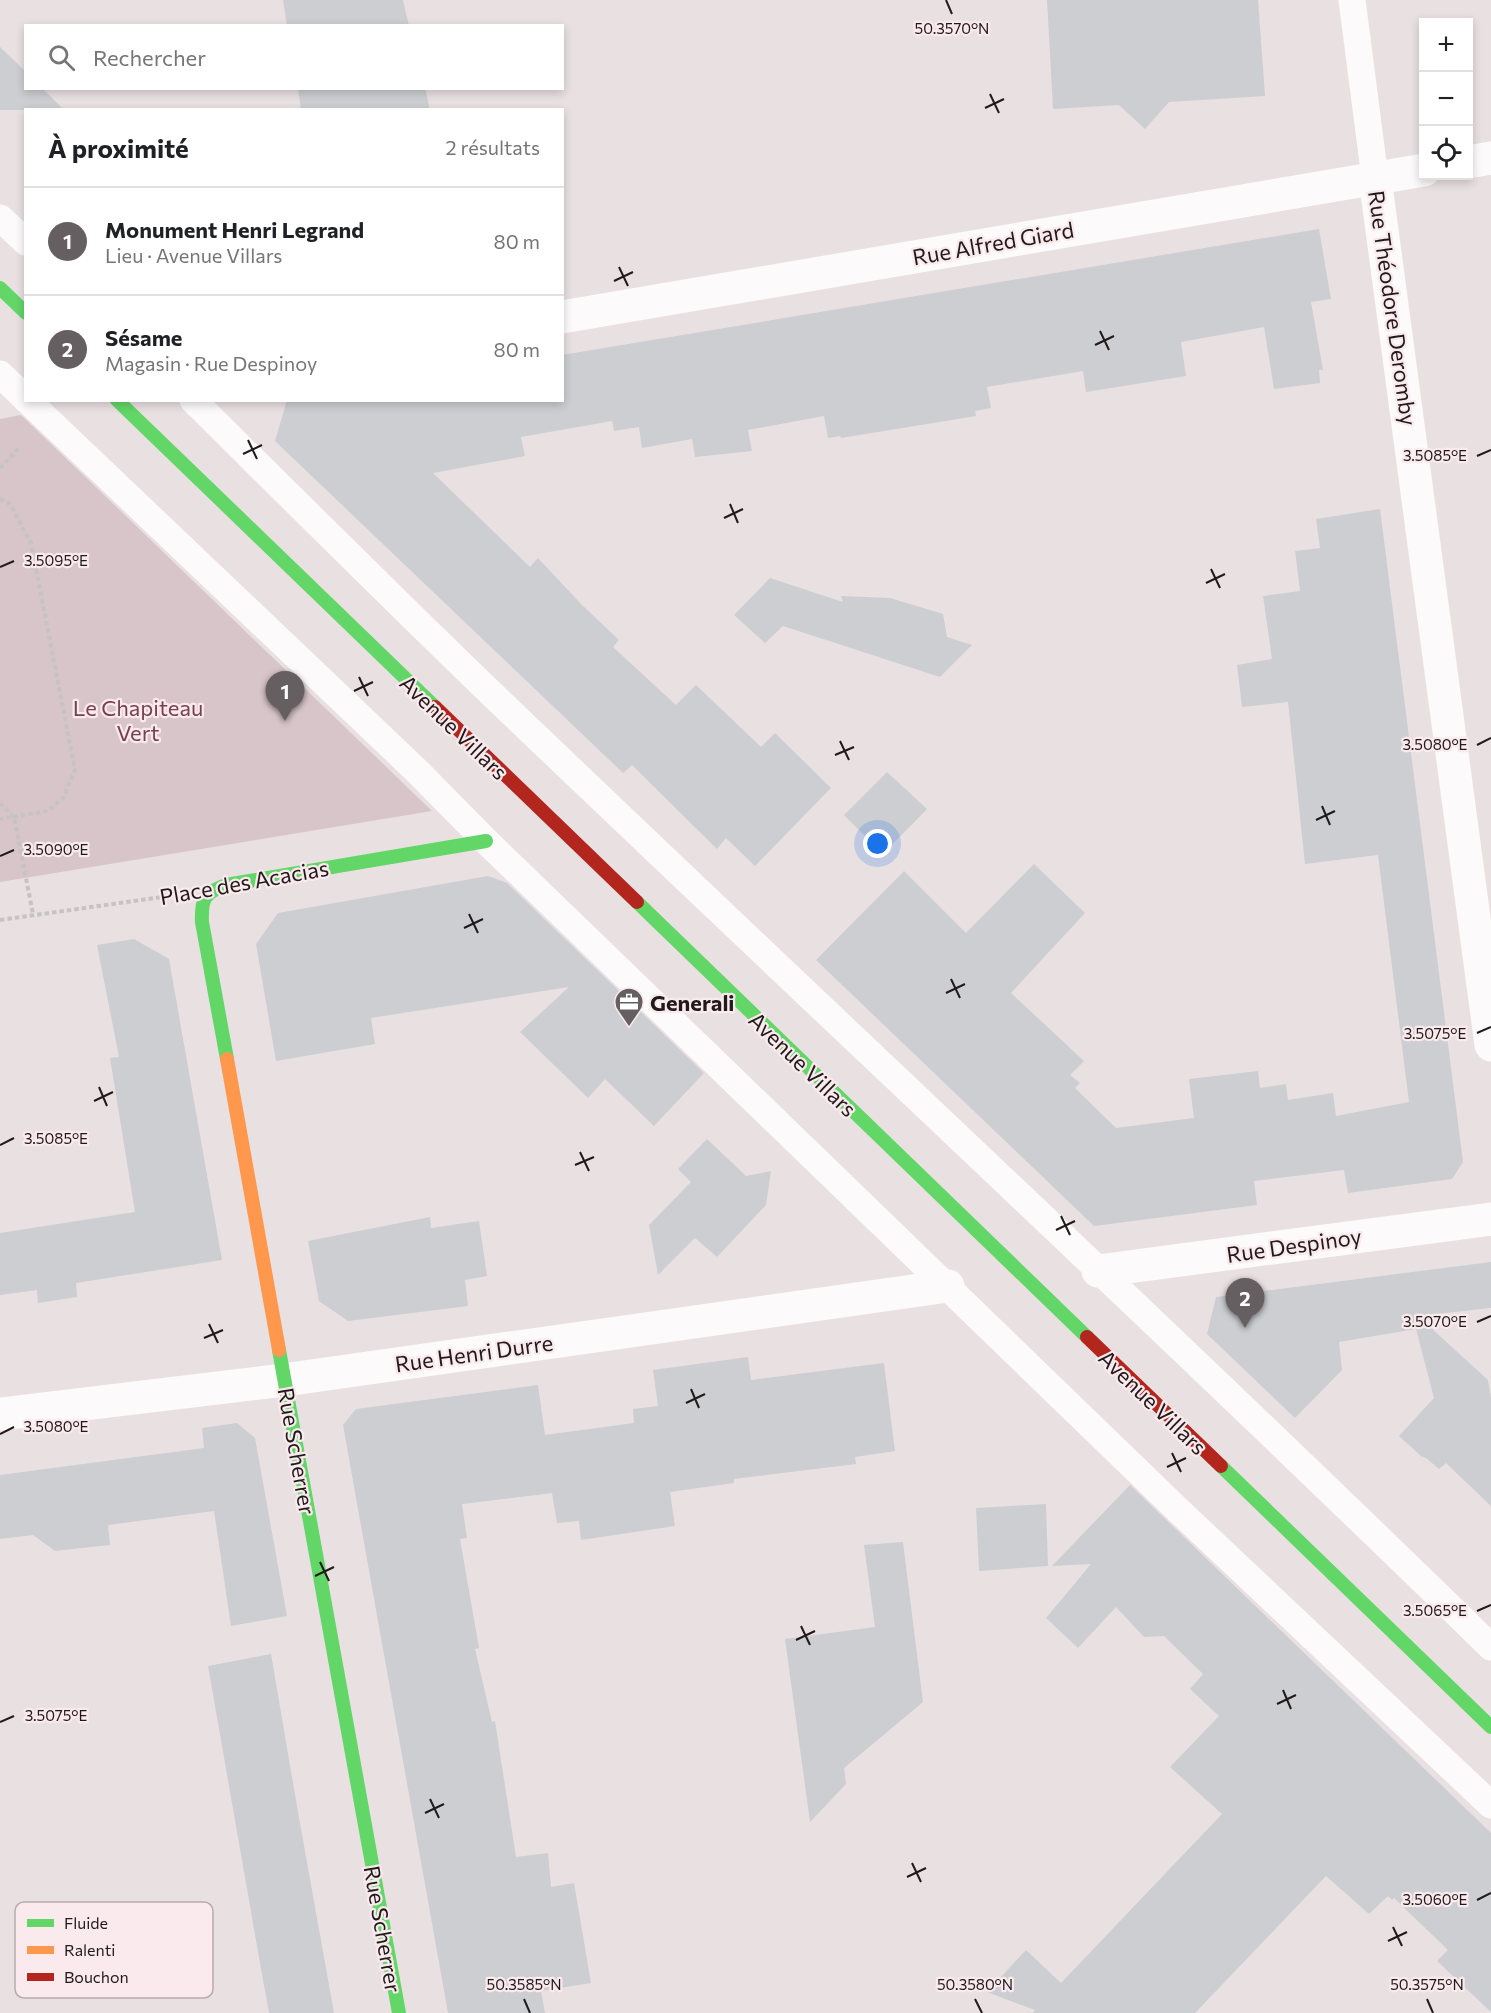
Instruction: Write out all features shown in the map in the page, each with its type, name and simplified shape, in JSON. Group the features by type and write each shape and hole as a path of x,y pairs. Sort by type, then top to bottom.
{"main road":[{"path":"0,288 24,311"},
{"name":"Avenue Villars","path":"119,402 1491,1727"},
{"name":"Place des Acacias","path":"210,890 226,885 486,841"},
{"name":"Rue Scherrer","path":"210,890 201,903 202,922 399,2013"}],"street":[{"path":"1473,161 1491,158"},
{"name":"Rue Alfred Giard","path":"564,317 1419,171"},
{"name":"Rue Théodore Deromby","path":"1375,178 1491,1045"},
{"name":"Rue Despinoy","path":"1098,1270 1491,1219"},
{"name":"Rue Henri Durre","path":"0,1414 284,1380 948,1286"}],"lane":[{"path":"1352,0 1375,178"},
{"path":"0,218 24,240"},
{"path":"0,374 24,398"},
{"path":"28,402 410,764 486,841 1179,1511 1491,1805"},
{"path":"195,402 492,694 1263,1425 1491,1647"}],"path":[{"path":"0,499 10,504 31,543 75,770 63,798 48,811 0,819"},
{"path":"0,803 14,817 33,914"},
{"name":"Place des Acacias","path":"0,920 210,890"}],"green space":[{"name":"Le Chapiteau Vert","path":"21,415 432,811 0,882 0,419"}],"building":[{"path":"283,0 403,0 409,24 287,24"},
{"path":"1047,0 1258,0 1265,96 1169,102 1145,129 1119,105 1053,109"},
{"path":"0,47 24,70 24,90 44,90 62,108 0,110"},
{"path":"298,90 425,90 430,108 301,108"},
{"path":"1319,229 1331,299 1311,302 1323,370 1319,370 1320,383 1274,389 1264,327 1181,342 1186,376 1086,392 1083,371 987,387 991,408 975,411 976,416 841,438 840,436 828,438 824,416 748,430 752,451 695,457 692,439 642,448 639,427 614,431 612,421 521,437 525,456 433,473 530,567 538,558 619,640 613,647 676,705 696,685 761,747 775,733 831,788 755,866 726,838 717,849 632,765 623,773 275,441 286,402 564,402 564,355"},
{"path":"1380,509 1463,1162 1452,1179 1348,1193 1344,1170 1254,1181 1257,1205 1094,1226 816,960 904,871 966,933 1034,864 1085,913 1011,993 1084,1061 1070,1075 1080,1083 1075,1088 1116,1128 1194,1118 1189,1079 1258,1071 1260,1088 1286,1084 1288,1100 1333,1093 1336,1116 1409,1102 1378,855 1305,864 1288,702 1242,707 1237,665 1272,659 1263,596 1300,591 1295,551 1320,548 1316,519"},
{"path":"770,578 843,602 841,596 890,598 943,614 947,637 972,645 940,677 783,626 765,643 734,615"},
{"path":"887,772 927,809 883,854 844,815"},
{"path":"488,876 507,883 704,1073 654,1126 605,1079 588,1098 520,1032 569,987 371,1018 375,1044 276,1061 256,944 278,913"},
{"path":"134,939 169,959 222,1260 76,1283 77,1297 38,1303 37,1290 0,1295 0,1233 135,1212 110,1058 119,1057 97,945"},
{"path":"707,1139 746,1176 771,1171 766,1205 717,1257 695,1238 658,1275 649,1225 691,1182 678,1169"},
{"path":"430,1217 431,1228 479,1221 487,1276 465,1280 468,1306 348,1321 319,1301 308,1241"},
{"path":"1491,1262 1491,1308 1418,1316 1488,1380 1491,1398 1491,1506 1446,1463 1439,1469 1399,1436 1434,1398 1416,1329 1339,1342 1342,1370 1295,1418 1207,1334 1216,1297"},
{"path":"748,1357 751,1380 884,1363 895,1451 855,1457 856,1464 734,1479 734,1483 670,1492 675,1526 581,1540 579,1521 557,1523 552,1493 462,1504 467,1538 460,1539 479,1648 475,1649 492,1722 495,1721 516,1857 548,1853 551,1887 574,1883 591,1983 541,1991 545,2013 448,2013 343,1425 356,1409 538,1385 545,1435 634,1423 633,1409 658,1406 653,1370"},
{"path":"237,1423 255,1438 287,1616 231,1626 214,1511 108,1525 110,1545 55,1551 33,1535 0,1539 0,1475 204,1448 202,1428"},
{"path":"1130,1485 1491,1833 1491,2012 1437,1961 1448,1950 1394,1898 1392,1900 1388,1896 1369,1914 1326,1876 1195,2013 1033,2013 1035,2010 987,1992 1026,1950 1061,1983 1222,1814 1170,1767 1219,1716 1190,1689 1203,1674 1164,1636 1144,1637 1116,1607 1078,1648 1046,1618 1091,1564 1052,1566"},
{"path":"1046,1504 1048,1566 979,1571 976,1508"},
{"path":"903,1542 923,1702 844,1768 846,1784 810,1822 785,1639 875,1627 864,1545"},
{"path":"271,1654 334,2013 269,2013 260,1963 208,1666"}],"traffic: fast":[{"path":"0,288 24,311"},
{"path":"119,402 435,707"},
{"path":"227,1059 202,922 203,902 208,894 226,885 486,841"},
{"path":"637,902 1087,1337"},
{"path":"279,1350 399,2013"},
{"path":"1221,1466 1491,1727"}],"traffic: slow":[{"path":"227,1059 279,1350"}],"traffic: jam":[{"path":"435,707 637,902"},
{"path":"1087,1337 1221,1466"}],"place":[{"name":"Monument Henri Legrand","path":"285,721"},
{"name":"Generali","path":"629,1028"},
{"name":"Sésame","path":"1245,1328"}]}
